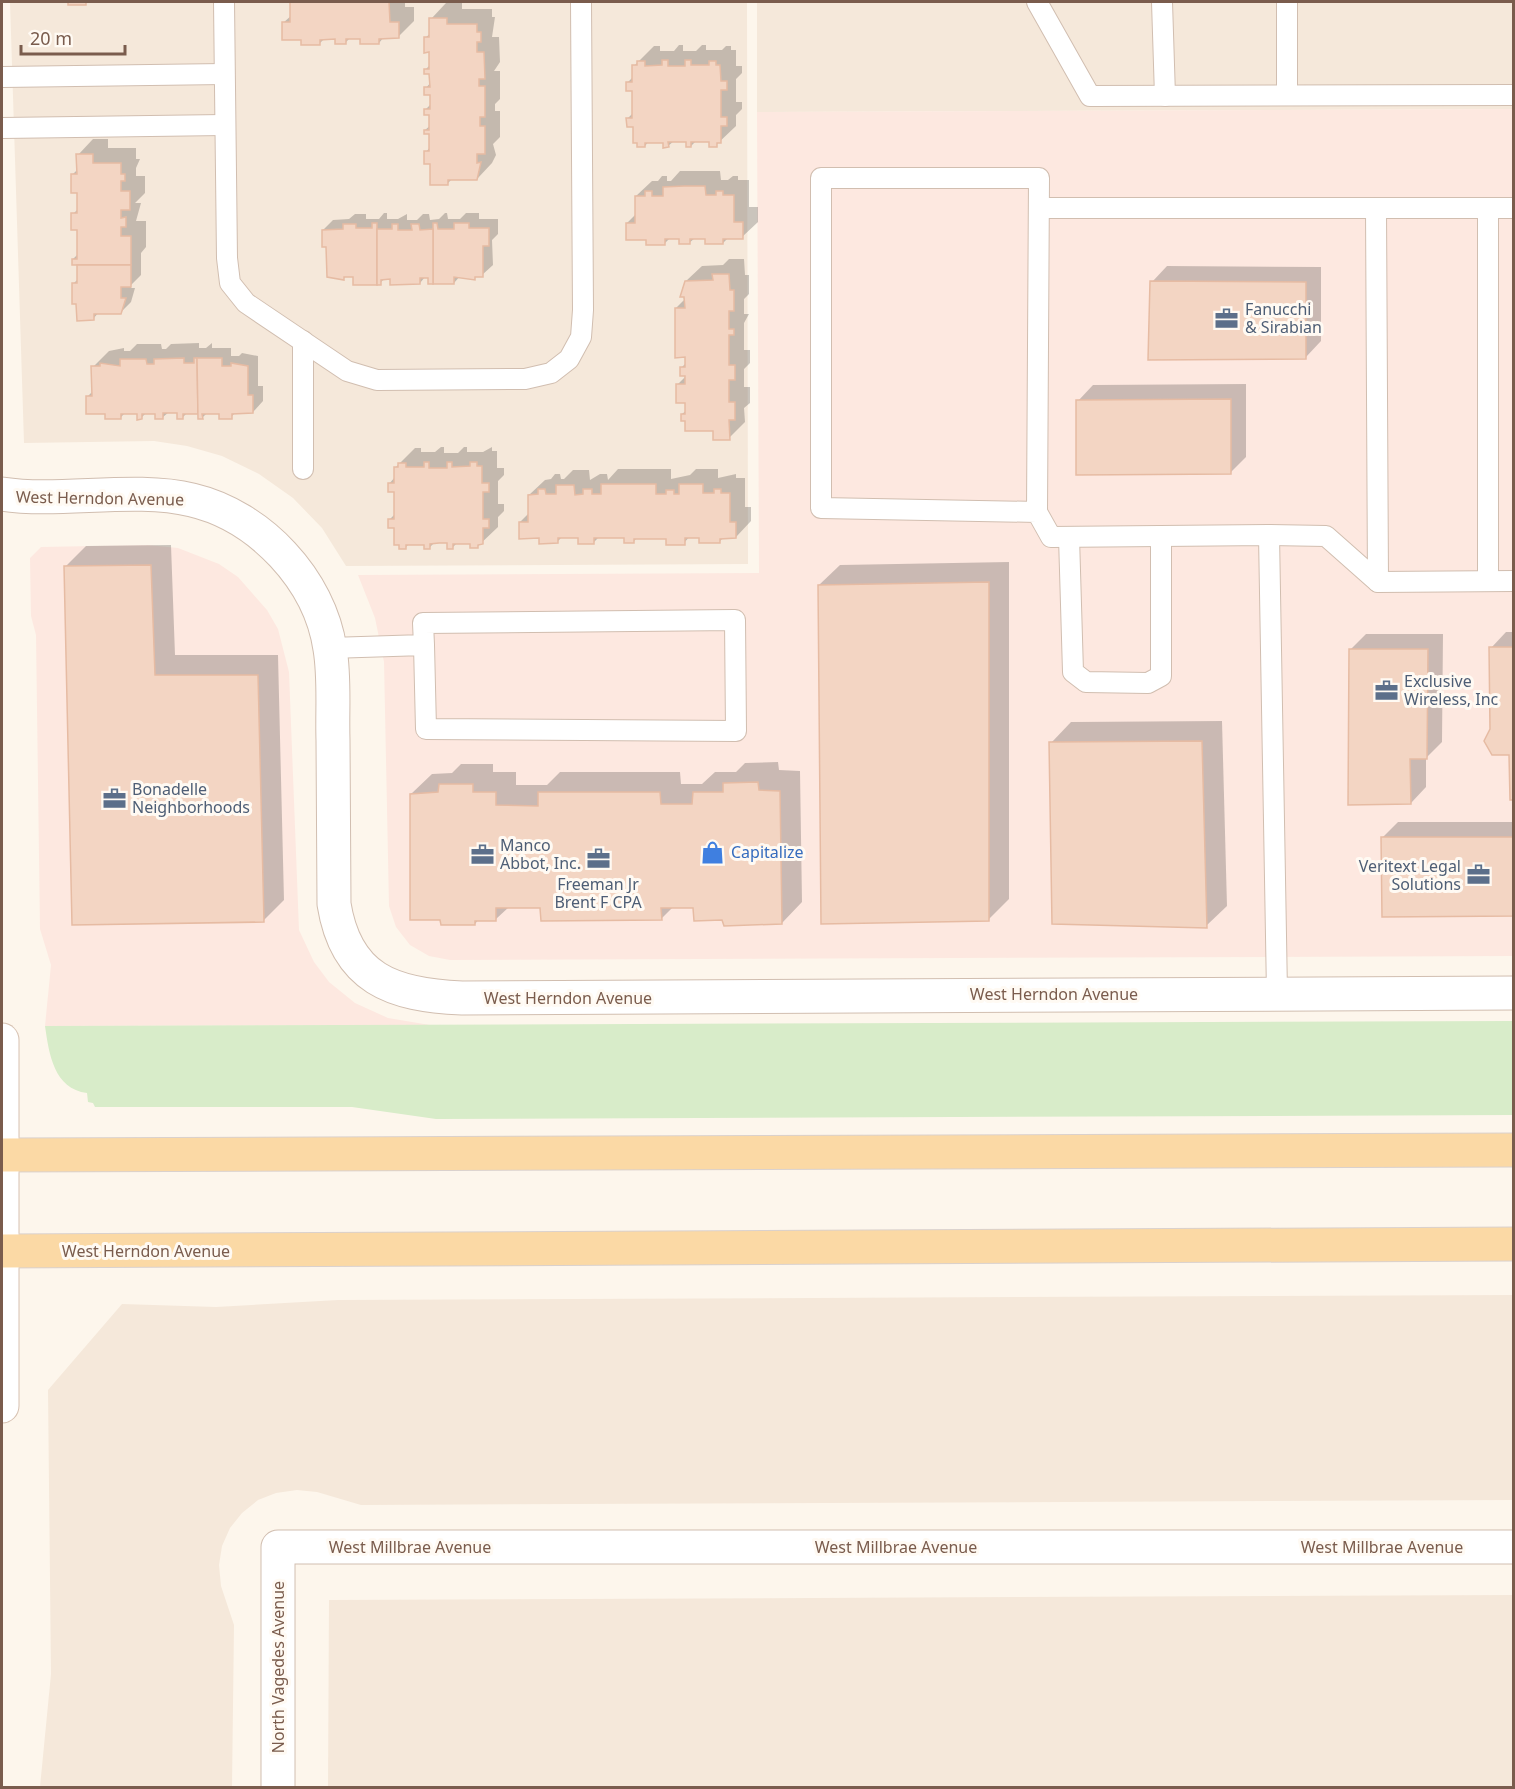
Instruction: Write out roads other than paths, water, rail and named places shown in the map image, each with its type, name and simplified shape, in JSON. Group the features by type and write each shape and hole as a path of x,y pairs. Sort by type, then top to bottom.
{"main road":[{"path":"2,1155 1514,1150"},
{"name":"West Herndon Avenue","path":"2,1251 1514,1244"}],"street":[{"name":"West Herndon Avenue","path":"2,494 159,496 192,500 223,511 256,531 293,567 310,593 330,648 334,904 338,930 362,969 377,980 399,990 427,997 462,998 1514,993"},
{"path":"2,1040 2,1406"},
{"name":"West Millbrae Avenue","path":"278,1547 1514,1547"},
{"name":"North Vagedes Avenue","path":"278,1547 278,1788"}],"lane":[{"path":"224,2 224,125 227,258 230,284 246,303 347,371 377,380 525,379 551,373 569,359 581,337 583,310 581,2"},
{"path":"1037,2 1090,96 1514,94"},
{"path":"1162,2 1165,96"},
{"path":"1287,2 1287,95"},
{"path":"2,77 224,74"},
{"path":"2,128 224,125"},
{"path":"1037,512 822,508 821,178 1039,178 1037,512 1051,537 1326,536 1378,582 1514,581"},
{"path":"1039,208 1514,208"},
{"path":"1376,208 1378,582"},
{"path":"1488,208 1488,581"},
{"path":"303,341 303,469"},
{"path":"1269,535 1277,993"},
{"path":"1069,537 1073,672 1086,682 1148,683 1161,676 1161,536"},
{"path":"735,620 736,731 426,729 424,645 423,623 735,620"},
{"path":"330,648 424,645"}],"place":[{"name":"Fanucchi & Sirabian","path":"1227,318"},
{"name":"Exclusive Wireless, Inc","path":"1386,690"},
{"name":"Bonadelle Neighborhoods","path":"114,798"},
{"name":"Capitalize","path":"713,852"},
{"name":"Manco Abbot, Inc.","path":"482,854"},
{"name":"Freeman Jr Brent F CPA","path":"598,859"},
{"name":"Veritext Legal Solutions","path":"1479,875"}]}
